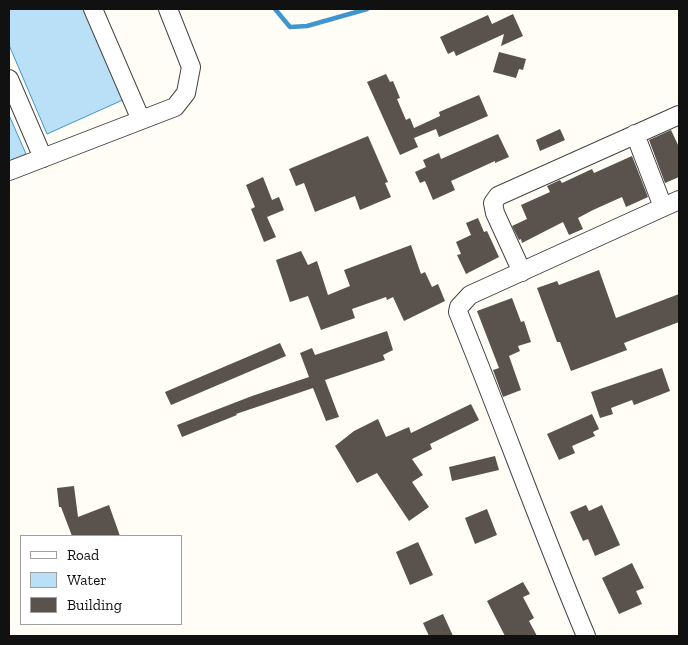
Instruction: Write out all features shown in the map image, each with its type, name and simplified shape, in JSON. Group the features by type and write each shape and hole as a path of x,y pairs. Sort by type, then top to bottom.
{"street":[{"path":"93,9 142,120"},
{"path":"9,171 175,107 186,93 191,67 168,9"},
{"path":"9,79 43,158"},
{"path":"522,272 495,213 493,203 498,196 679,115"},
{"path":"586,636 554,560 458,312 459,307 470,295 671,204 636,134"}],"water":[{"path":"9,9 89,9 127,98 47,134 9,45"},
{"path":"9,115 26,154 9,161"}],"building":[{"path":"513,14 523,36 501,46 504,34 456,56 454,51 448,54 440,37 488,15 492,24"},
{"path":"499,52 526,59 523,70 519,69 516,78 493,72"},
{"path":"386,74 390,82 393,81 400,98 397,99 406,120 410,118 414,128 440,116 439,112 479,95 488,116 439,137 436,129 414,138 418,147 400,155 367,82"},
{"path":"560,129 565,140 540,151 536,140"},
{"path":"671,130 679,147 679,177 665,183 649,140"},
{"path":"498,134 509,157 495,163 495,161 451,181 455,190 433,200 425,181 420,183 415,172 426,167 423,160 439,153 441,159"},
{"path":"368,136 388,182 385,183 391,197 360,210 355,196 315,212 304,183 296,186 289,169"},
{"path":"632,156 648,197 626,207 622,197 593,210 578,218 583,229 569,235 563,222 522,243 521,239 519,240 512,226 527,219 521,205 550,192 547,186 560,180 562,183 592,169 594,173"},
{"path":"263,177 272,200 279,197 284,210 267,217 276,237 264,242 251,209 255,207 246,185"},
{"path":"478,218 484,232 487,231 499,257 466,274 457,255 461,254 456,242 471,235 466,223"},
{"path":"411,245 421,274 425,272 432,287 438,284 445,301 404,321 393,297 387,300 386,297 352,309 355,318 321,330 308,296 290,302 276,260 301,251 308,265 317,261 328,295 350,286 344,270"},
{"path":"599,270 616,318 679,294 679,322 624,343 627,350 571,371 560,342 557,342 537,288 557,281 559,285"},
{"path":"512,298 521,322 524,321 531,342 518,346 520,351 509,356 521,390 503,397 493,370 499,368 477,311"},
{"path":"387,331 393,350 383,355 385,360 325,380 339,417 326,421 313,388 236,414 182,437 177,425 252,396 309,377 300,353 312,348 315,355"},
{"path":"280,343 286,356 171,405 165,392"},
{"path":"662,368 670,391 634,405 632,400 611,408 613,414 600,418 591,392"},
{"path":"471,404 479,420 430,444 432,449 412,459 423,475 412,482 429,507 409,521 377,473 357,483 335,446 354,431 378,419 386,437 409,427 411,433"},
{"path":"592,414 599,429 593,432 595,436 572,446 575,453 559,460 547,434"},
{"path":"495,456 499,470 452,481 449,467"},
{"path":"74,486 78,517 109,505 120,535 72,535 61,507 59,507 57,488"},
{"path":"586,505 589,511 602,505 620,545 595,556 588,539 583,541 570,512"},
{"path":"487,509 497,535 475,544 465,518"},
{"path":"418,542 433,575 410,585 396,552"},
{"path":"632,563 644,588 636,591 642,604 619,614 602,578"},
{"path":"523,582 530,594 523,597 534,618 529,621 537,636 505,636 487,601"},
{"path":"443,614 453,636 429,636 423,623"}],"waterway":[{"path":"275,9 290,27 307,26 367,9"}]}
